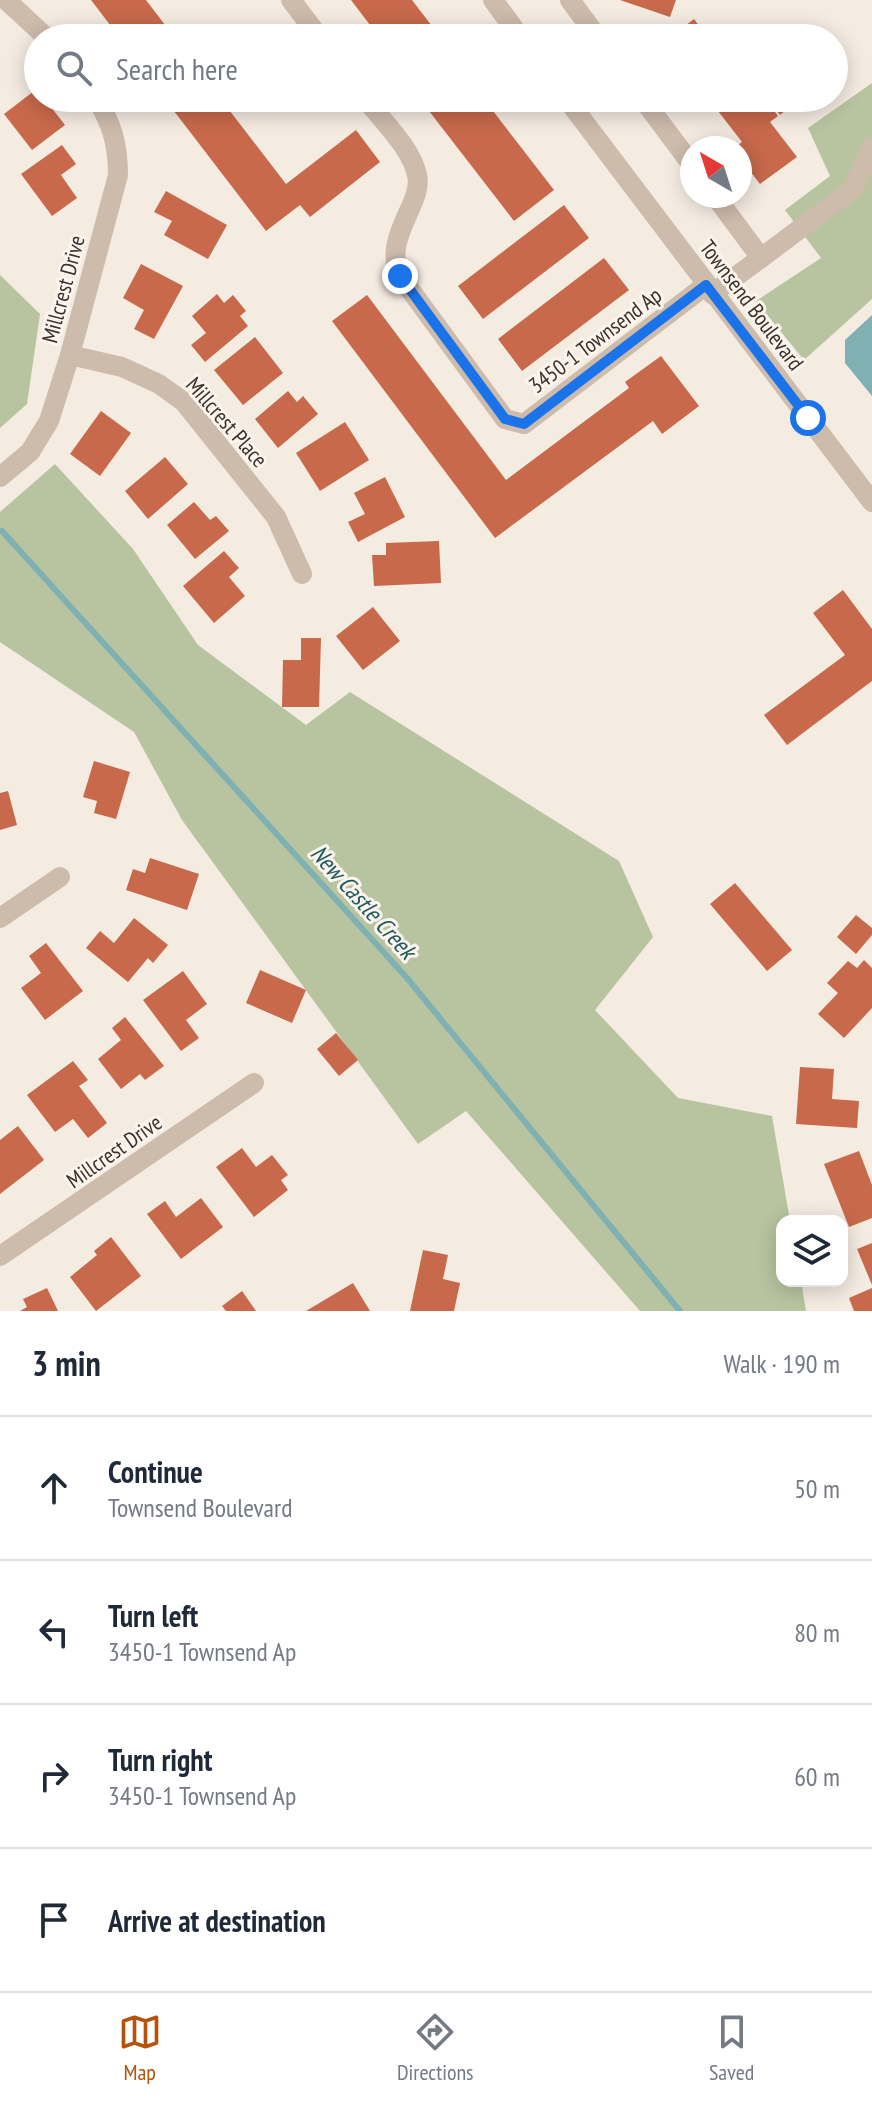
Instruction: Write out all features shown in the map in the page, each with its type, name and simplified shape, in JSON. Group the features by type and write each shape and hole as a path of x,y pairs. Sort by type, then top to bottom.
{"street":[{"path":"6,0 32,24"},
{"path":"291,0 309,24"},
{"path":"493,0 511,24"},
{"path":"570,0 588,24"},
{"name":"Millcrest Drive","path":"0,477 30,452 49,421 70,355 118,175 118,147 105,112"},
{"name":"3450-1 Townsend Ap","path":"376,112 411,159 419,179 394,250 394,263 400,276 505,419 524,424 709,290"},
{"name":"Townsend Boulevard","path":"576,112 709,290 869,491"},
{"path":"652,112 680,149"},
{"path":"709,290 761,258 853,189 872,146"},
{"path":"724,208 761,258"},
{"name":"Millcrest Place","path":"70,355 122,367 159,384 184,402 276,517 302,574"},
{"path":"0,918 60,877"},
{"name":"Millcrest Drive","path":"0,1256 254,1083"}],"green space":[{"path":"872,83 872,299 804,360 756,301 821,258 785,210 830,176 808,128 831,112 848,112 848,100"},
{"path":"0,275 40,314 27,404 0,428"},
{"path":"55,464 133,549 198,645 306,725 350,692 619,861 653,937 595,1010 678,1098 772,1116 789,1215 776,1215 776,1287 802,1287 806,1311 640,1311 466,1111 418,1144 182,820 134,732 0,642 0,512"}],"water":[{"path":"872,315 872,396 845,363 845,340"}],"building":[{"path":"91,0 146,0 164,24 109,24"},
{"path":"351,0 412,0 430,24 369,24"},
{"path":"620,0 676,0 670,17"},
{"path":"24,99 24,112 55,112 65,125 32,150 4,114"},
{"path":"175,112 231,112 286,184 356,130 380,162 310,217 300,205 266,231"},
{"path":"430,112 494,112 554,190 514,221"},
{"path":"719,112 775,112 778,116 770,122 797,157 760,184 752,174 752,136 737,136"},
{"path":"62,145 76,164 61,175 77,198 52,216 21,174"},
{"path":"166,191 227,225 208,259 164,235 172,221 154,212"},
{"path":"564,205 589,238 483,319 458,286"},
{"path":"604,258 629,290 522,371 498,339"},
{"path":"141,264 183,286 154,339 134,329 144,310 123,298"},
{"path":"217,294 224,303 233,295 246,311 240,316 248,326 205,362 191,345 206,333 192,316"},
{"path":"367,295 506,480 629,388 625,382 661,356 699,406 662,434 653,421 495,538 332,321"},
{"path":"255,337 283,373 243,405 214,370"},
{"path":"288,391 297,402 303,396 318,414 278,448 255,419"},
{"path":"101,411 131,433 100,476 70,454"},
{"path":"345,422 369,460 320,491 296,453"},
{"path":"165,457 188,484 148,519 125,491"},
{"path":"385,477 405,517 358,542 348,522 365,514 354,493"},
{"path":"194,502 210,520 216,516 229,531 195,559 167,525"},
{"path":"439,541 441,583 374,586 372,555 386,555 386,543"},
{"path":"224,551 239,568 229,577 245,596 214,623 183,586"},
{"path":"843,590 872,629 872,681 787,745 764,715 845,655 813,613"},
{"path":"373,607 400,641 363,670 336,636"},
{"path":"301,638 321,638 319,707 282,707 283,660 301,660"},
{"path":"94,761 130,772 116,819 94,813 97,801 83,797"},
{"path":"8,791 17,825 0,830 0,793"},
{"path":"150,858 199,874 187,910 126,890 133,869 145,873"},
{"path":"735,883 792,950 767,971 710,904"},
{"path":"856,915 872,928 872,935 856,954 837,937"},
{"path":"134,918 168,945 153,963 148,958 128,982 86,948 100,931 114,943"},
{"path":"46,943 83,991 45,1020 21,988 41,973 29,956"},
{"path":"864,960 872,968 872,1008 844,1038 818,1014 838,993 827,983 848,961 857,968"},
{"path":"260,970 306,990 292,1023 246,1003"},
{"path":"183,971 207,1004 186,1020 199,1038 181,1051 143,1000"},
{"path":"125,1017 164,1066 145,1080 140,1074 121,1089 98,1059 121,1040 112,1028"},
{"path":"336,1033 358,1060 339,1076 317,1049"},
{"path":"73,1061 88,1080 79,1086 107,1123 88,1138 73,1119 55,1132 27,1095"},
{"path":"800,1067 834,1069 832,1099 859,1101 857,1128 796,1124"},
{"path":"18,1126 44,1160 0,1194 0,1140"},
{"path":"242,1148 256,1167 272,1155 288,1175 281,1180 288,1190 254,1217 216,1167"},
{"path":"859,1151 872,1185 872,1218 849,1227 848,1215 844,1215 824,1164"},
{"path":"201,1198 223,1227 181,1259 147,1214 165,1201 176,1217"},
{"path":"111,1237 141,1276 96,1311 70,1277 97,1255 94,1251"},
{"path":"872,1243 872,1285 857,1249"},
{"path":"423,1250 448,1255 443,1279 460,1283 454,1311 410,1311"},
{"path":"353,1283 370,1311 306,1311"},
{"path":"47,1288 58,1311 20,1311 27,1307 23,1299"},
{"path":"872,1288 872,1311 854,1311 849,1298"},
{"path":"242,1291 256,1311 226,1311 222,1306"}],"waterway":[{"name":"New Castle Creek","path":"2,531 407,978 680,1311"}],"route":[{"path":"400,276 505,419 524,424 706,285 808,418"}]}
